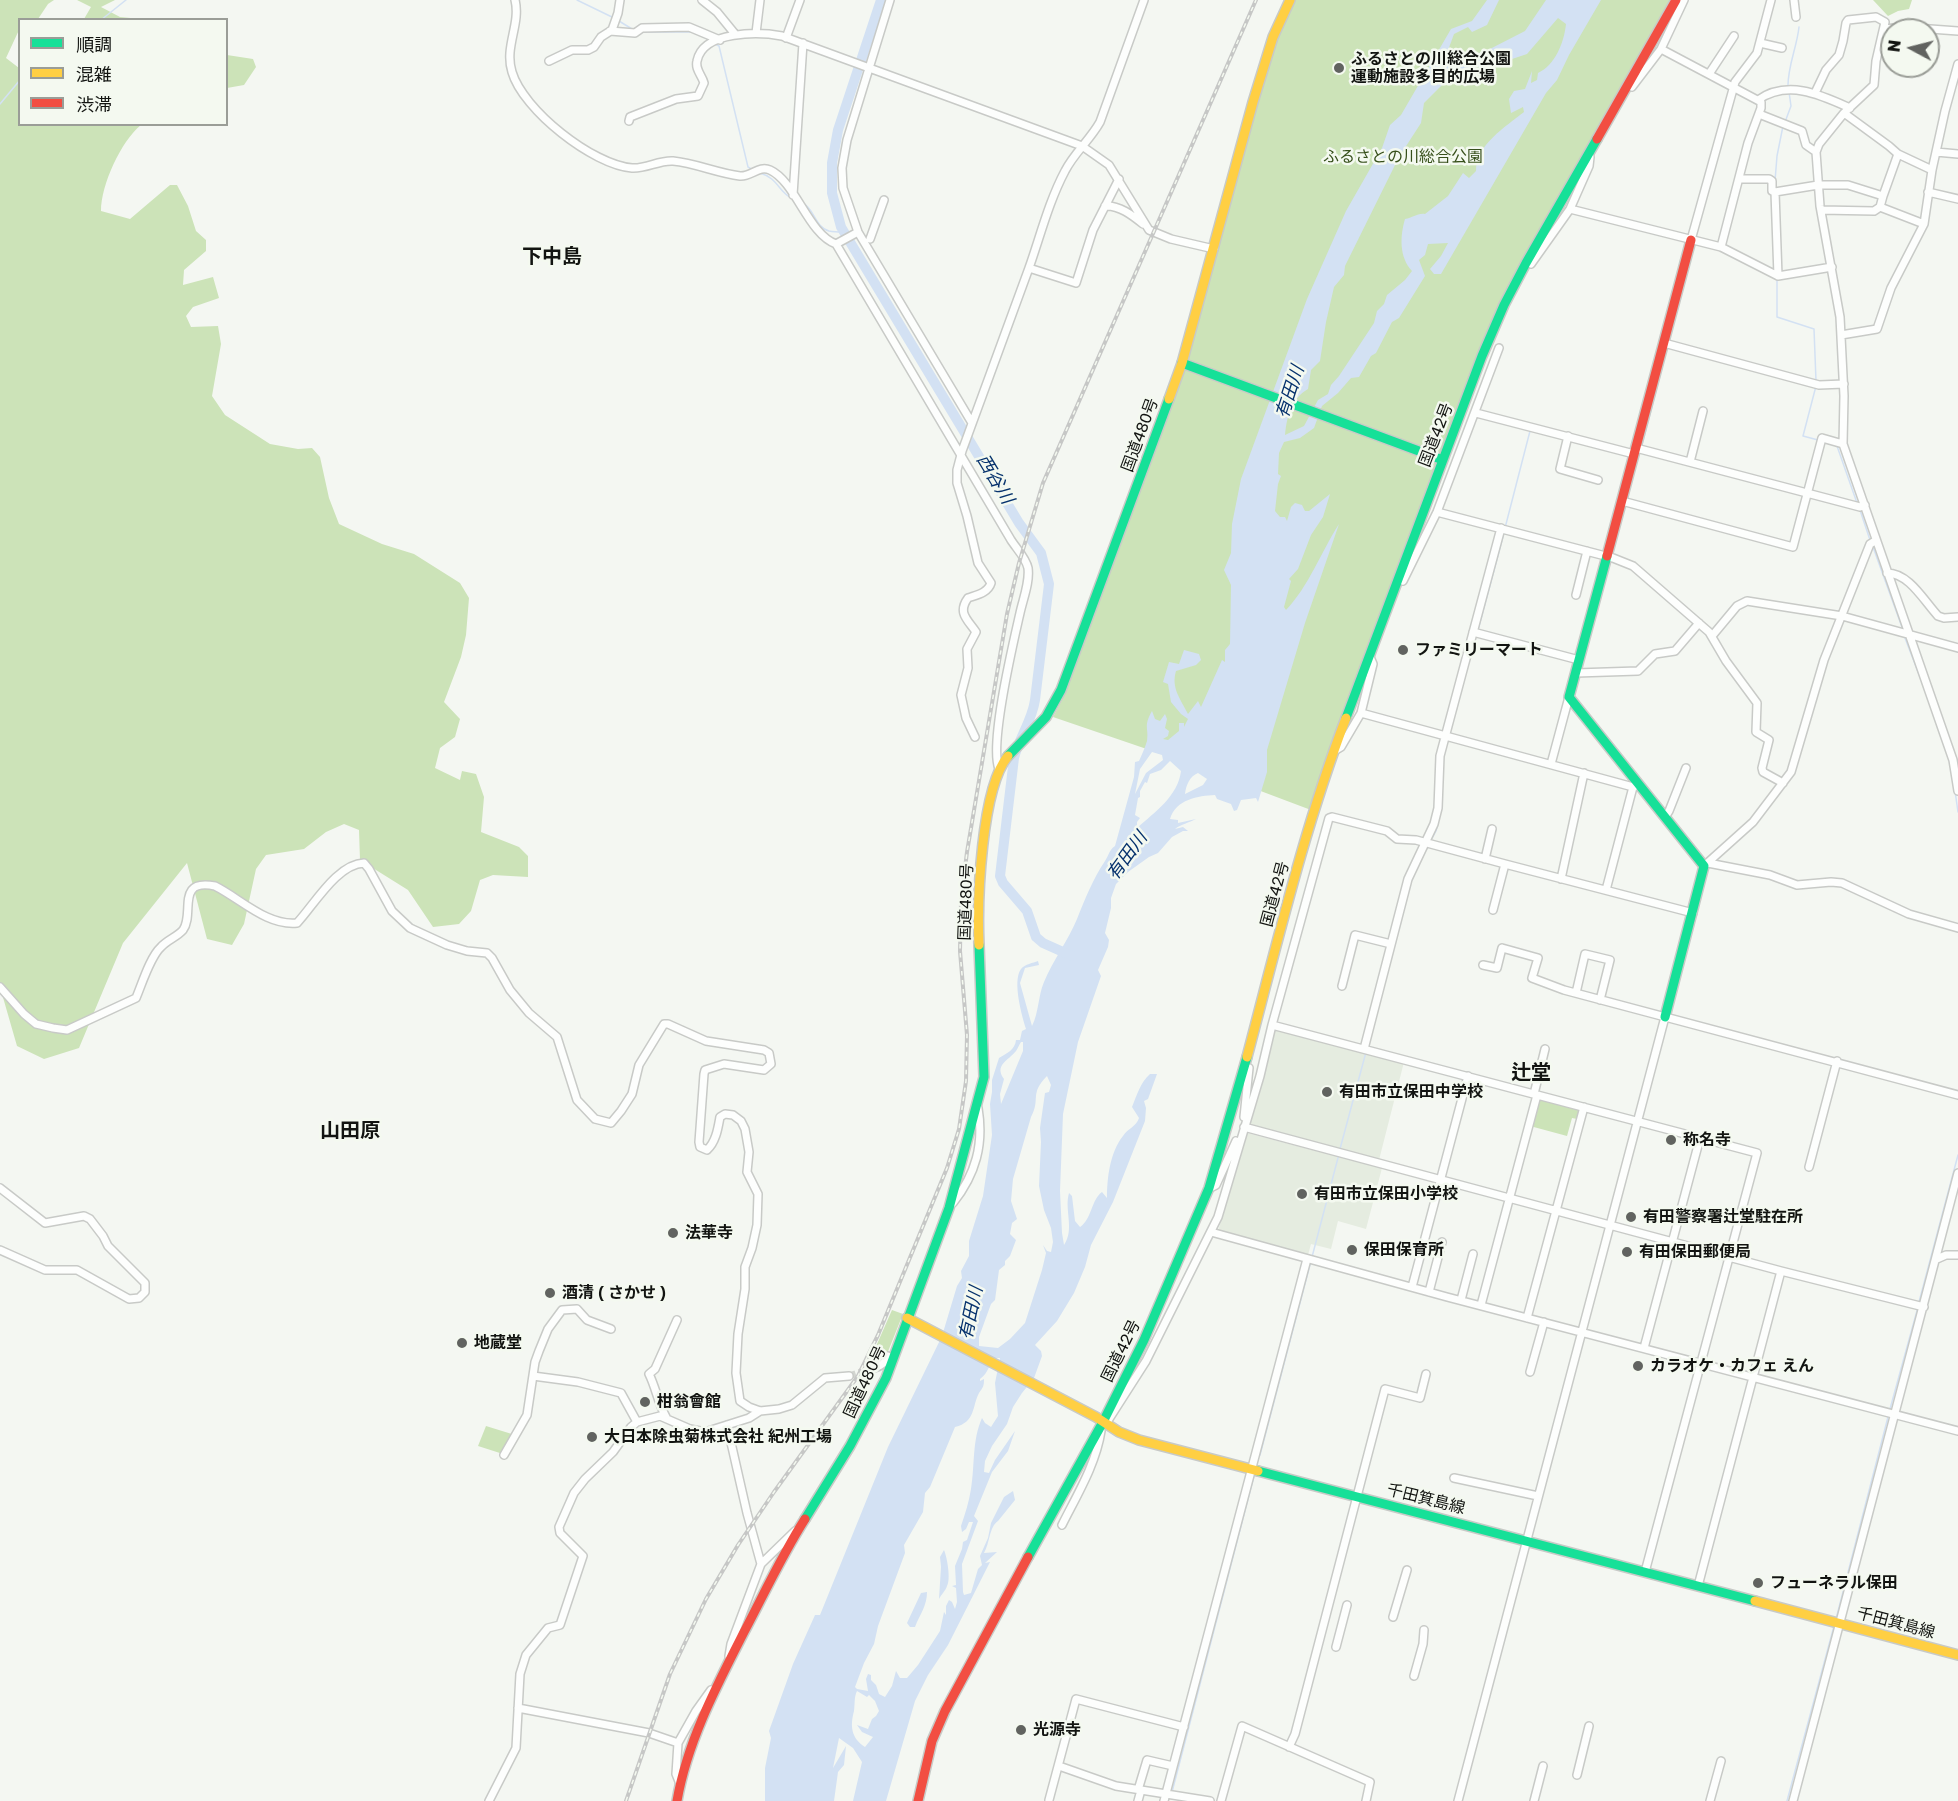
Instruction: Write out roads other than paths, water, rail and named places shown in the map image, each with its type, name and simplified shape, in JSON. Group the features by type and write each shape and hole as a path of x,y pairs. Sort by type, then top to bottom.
{"main road":[{"name":"国道480号","path":"677,1801 680,1784 717,1686 800,1527 850,1446 892,1363 949,1208 984,1077 980,891 987,812 992,787 999,769 1010,754 1041,723 1054,706 1185,364 1253,102 1273,37 1290,0"},
{"name":"国道42号","path":"918,1801 932,1741 945,1711 1144,1340 1209,1188 1229,1124 1299,862 1334,749 1395,587 1440,458 1482,356 1504,305 1526,263 1676,0"},
{"path":"1665,1017 1706,865 1636,786 1569,697 1691,240"},
{"path":"1185,364 1440,458"},
{"name":"千田箕島線","path":"909,1320 1139,1440 1958,1655"}],"street":[{"path":"515,0 516,11 509,52 514,80 529,102 576,145 614,164 629,168 670,161 743,176 758,169 766,169 777,175 817,230 836,244 1026,563 1028,570 1007,671 997,743 999,769"},
{"path":"549,61 572,50 593,48 610,31 618,13 620,0"},
{"path":"702,0 714,9 735,34"},
{"path":"756,33 760,0"},
{"path":"786,38 800,0"},
{"path":"890,0 847,140 842,174 844,195 858,232 971,425"},
{"path":"975,737 966,718 961,695 968,668 967,650 976,632 965,619 963,609 968,598 985,591 991,583 978,563 957,483 962,453 1061,180 1072,160 1100,122 1144,0"},
{"path":"1623,93 1630,89 1661,49 1684,0"},
{"path":"1691,240 1734,87 1740,73 1755,56 1771,0"},
{"path":"1794,0 1796,17"},
{"path":"1815,93 1826,70 1842,48 1848,20 1876,17 1880,19"},
{"path":"610,31 635,33 642,28 689,27 699,29 720,40"},
{"path":"1940,30 1958,31"},
{"path":"629,121 630,117 638,113 650,111 676,99 698,96 704,83 697,69 698,56 706,47 735,34 756,33 786,38 1082,146 1109,165 1149,230"},
{"path":"1709,74 1734,36"},
{"path":"1760,43 1782,48"},
{"path":"793,195 803,44"},
{"path":"1880,47 1876,61 1874,86 1847,110 1816,152 1821,210 1838,300 1844,384 1843,444 1875,541 1956,760 1958,791"},
{"path":"1661,49 1758,100 1761,105 1721,247"},
{"path":"1841,335 1877,329 1891,288 1924,224 1932,170 1958,64"},
{"path":"1758,100 1778,92 1799,90 1815,93 1847,110 1898,154 1932,170"},
{"path":"1759,114 1802,130 1806,145 1816,152"},
{"path":"1936,152 1958,154"},
{"path":"1526,263 1532,264 1570,209 1590,162 1588,154"},
{"path":"1821,210 1874,211 1880,207 1898,154"},
{"path":"1739,178 1771,180 1772,190 1775,192 1778,276"},
{"path":"1029,268 1076,283 1093,230 1119,180"},
{"path":"1775,192 1818,185 1848,185 1883,196"},
{"path":"1928,192 1958,199"},
{"path":"870,239 884,200"},
{"path":"1105,206 1116,206 1149,230 1171,239 1214,249"},
{"path":"1880,207 1924,224"},
{"path":"1570,209 1721,247 1778,276 1832,267"},
{"path":"836,244 858,232"},
{"path":"1664,343 1819,385 1844,384"},
{"path":"1395,587 1400,586 1437,512 1499,348"},
{"path":"1690,462 1703,411"},
{"path":"1476,412 1568,436 1690,462 1860,507 1865,505"},
{"path":"1568,436 1560,469 1598,480"},
{"path":"1622,501 1793,547 1822,438 1843,444"},
{"path":"1437,512 1607,556 1633,566 1712,636 1726,662 1757,703 1756,732 1769,740 1763,772 1784,783"},
{"path":"1364,1049 1408,879 1433,829 1437,814 1439,760 1502,528"},
{"path":"1706,865 1740,835 1784,783 1793,768 1824,660 1870,544 1875,541"},
{"path":"1576,595 1587,551"},
{"path":"1887,573 1909,582 1938,615 1944,618 1958,617"},
{"path":"1712,636 1737,606 1745,601 1842,616 1958,648"},
{"path":"1576,673 1638,671 1655,654 1675,651 1699,623"},
{"path":"1473,632 1579,660"},
{"path":"1334,749 1341,747 1361,713 1373,663 1372,658 1368,656"},
{"path":"1551,764 1569,697"},
{"path":"1361,713 1636,786 1606,890"},
{"path":"1665,817 1686,768"},
{"path":"1561,879 1584,773"},
{"path":"1062,1525 1084,1484 1100,1441 1102,1421 1112,1416 1146,1361 1218,1217 1260,1076 1329,818 1387,831 1396,839 1416,840 1693,913"},
{"path":"1485,859 1492,829"},
{"path":"0,987 36,1024 67,1030 136,998 159,948 182,932 186,925 187,898 196,887 205,884 215,886 275,921 286,924 297,923 329,884 347,867 364,863 392,911 410,928 447,945 467,951 487,953 492,958 510,990 529,1014 557,1037 577,1100 596,1119 611,1123 621,1112 632,1094 639,1065 664,1024 706,1041 764,1050 769,1053 771,1060 769,1067 764,1070 724,1064 705,1070 699,1142 700,1147 710,1148 716,1136 720,1117 725,1114 733,1115 741,1121 745,1129 749,1152 747,1172 758,1194 757,1225 745,1267 745,1289 738,1334 736,1373 740,1401 760,1411"},
{"path":"1492,910 1504,864"},
{"path":"1706,865 1770,875 1800,886 1842,883 1909,914 1958,928"},
{"path":"1342,986 1355,935 1391,944"},
{"path":"1483,965 1497,968 1502,948 1538,958 1532,978 1576,993 1958,1095"},
{"path":"1576,993 1585,954 1610,960 1600,1000"},
{"path":"1458,1801 1665,1017"},
{"path":"1272,1025 1757,1153 1645,1572"},
{"path":"1480,1305 1545,1049"},
{"path":"1209,1188 1216,1185 1244,1127 1249,1072 1245,1061"},
{"path":"1809,1167 1837,1061"},
{"path":"1412,1287 1468,1076"},
{"path":"949,1208 964,1188 978,1159 981,1135 978,1106"},
{"path":"1527,1318 1584,1107"},
{"path":"1244,1127 1555,1212 1924,1307"},
{"path":"1644,1348 1700,1138"},
{"path":"1793,1801 1835,1622 1895,1413 1958,1173"},
{"path":"0,1188 45,1223 84,1216 90,1219 104,1236 108,1246 145,1283 145,1292 139,1298 129,1299 77,1270 45,1270 0,1250"},
{"path":"1211,1232 1429,1292 1958,1431"},
{"path":"1429,1292 1442,1242"},
{"path":"1461,1300 1473,1254"},
{"path":"1937,1259 1946,1255 1958,1255"},
{"path":"1165,1798 1250,1468 1307,1259"},
{"path":"1698,1586 1781,1271"},
{"path":"504,1455 527,1415 535,1362 548,1329 562,1310 577,1309 587,1320 611,1329"},
{"path":"677,1320 655,1369 649,1374 656,1388 659,1405 666,1417 700,1432 749,1418 760,1411 792,1405 825,1378 849,1376"},
{"path":"864,1371 885,1362 901,1322 909,1320"},
{"path":"1530,1372 1544,1322"},
{"path":"1289,1747 1295,1734 1385,1389 1420,1398 1426,1374"},
{"path":"533,1376 578,1382 621,1393 637,1422"},
{"path":"489,1801 516,1748 520,1674 526,1655 548,1628 560,1625 583,1556 560,1533 561,1523 573,1493 613,1452 637,1422 648,1418 666,1417"},
{"path":"727,1425 761,1564"},
{"path":"1454,1478 1538,1496"},
{"path":"727,1667 731,1644 761,1564 800,1527"},
{"path":"1393,1617 1407,1570"},
{"path":"1336,1647 1347,1605"},
{"path":"1414,1676 1422,1650 1424,1630"},
{"path":"680,1784 676,1774 678,1743 696,1712 717,1686"},
{"path":"1049,1800 1076,1700 1184,1727"},
{"path":"518,1708 649,1733 678,1743"},
{"path":"1221,1801 1242,1726 1370,1782 1366,1801"},
{"path":"1577,1775 1589,1726"},
{"path":"1138,1801 1147,1761 1173,1766"},
{"path":"1710,1801 1721,1761"},
{"path":"1059,1766 1116,1786 1140,1790 1165,1798 1210,1801"},
{"path":"1534,1801 1543,1766"}],"water":[{"name":"有田川","path":"1487,0 1499,0 1487,25 1472,32 1468,27 1454,34 1443,64 1486,51 1525,31 1546,0 1601,0 1557,80 1546,93 1441,274 1434,274 1430,269 1448,243 1428,244 1425,255 1419,260 1425,276 1399,318 1392,322 1376,353 1371,356 1359,377 1351,378 1322,406 1314,428 1300,438 1284,442 1279,453 1278,474 1281,476 1275,511 1280,517 1285,517 1287,521 1291,507 1295,503 1302,505 1305,511 1309,511 1330,494 1323,517 1311,535 1298,569 1289,579 1291,581 1284,607 1286,610 1308,580 1339,524 1305,623 1267,750 1267,772 1258,802 1256,798 1241,800 1237,810 1234,811 1231,804 1217,799 1215,795 1202,796 1182,803 1170,819 1178,820 1178,823 1196,819 1175,829 1183,827 1188,831 1172,837 1158,853 1128,872 1116,884 1111,898 1105,933 1109,940 1108,947 1098,970 1101,976 1078,1042 1063,1114 1060,1191 1064,1245 1069,1233 1069,1193 1072,1196 1075,1221 1080,1227 1087,1219 1098,1195 1102,1192 1107,1198 1112,1157 1125,1133 1139,1118 1132,1107 1137,1094 1150,1074 1157,1074 1148,1099 1144,1101 1145,1121 1113,1202 1091,1245 1074,1293 1057,1321 1035,1345 1041,1351 1042,1356 1034,1378 1013,1407 1007,1424 985,1461 984,1472 989,1473 1015,1431 1008,1451 992,1472 974,1516 978,1521 962,1564 964,1595 971,1593 978,1569 982,1565 980,1556 988,1538 991,1523 1004,1497 1013,1491 1015,1500 993,1527 984,1553 997,1552 985,1563 990,1562 948,1645 928,1675 915,1701 886,1801 853,1801 862,1762 853,1748 839,1738 833,1768 846,1746 844,1765 838,1772 834,1801 765,1801 765,1768 771,1738 769,1731 793,1664 815,1615 820,1615 888,1447 942,1336 957,1286 962,1278 961,1271 969,1256 969,1241 983,1196 992,1135 990,1104 992,1080 999,1058 1012,1049 1016,1040 1020,1040 1022,1031 1026,1029 1019,999 1018,974 1025,966 1038,961 1039,965 1025,968 1020,983 1032,1026 1042,987 1097,875 1115,846 1134,777 1135,762 1139,761 1147,741 1149,716 1152,711 1155,719 1160,721 1165,714 1167,719 1165,728 1169,731 1168,736 1163,739 1168,740 1179,731 1179,723 1184,723 1184,727 1188,719 1171,702 1168,684 1163,682 1169,662 1179,664 1184,650 1199,654 1201,660 1196,665 1176,671 1177,693 1188,714 1198,701 1201,707 1222,660 1225,662 1225,650 1230,644 1231,585 1224,570 1231,553 1232,524 1241,479 1307,299 1346,211 1382,148 1390,125 1401,115 1451,29 1472,21","holes":["1558,18 1566,24 1561,46 1554,59 1538,73 1537,80 1531,83 1532,71 1525,89 1514,91 1509,99 1511,113 1523,107 1524,112 1500,130 1486,145 1477,162 1476,171 1469,178 1463,173 1448,196 1425,214 1405,219 1402,246 1405,259 1412,271 1387,295 1384,304 1377,311 1374,323 1331,385 1328,394 1318,400 1304,426 1285,435 1291,409 1302,393 1308,389 1311,370 1320,361 1334,287 1344,275 1345,266 1399,157 1421,123 1424,103 1444,83 1460,78 1457,74 1477,67 1485,68 1527,54","1152,752 1162,755 1163,760 1146,773 1135,794 1140,769","1170,761 1181,771 1171,796 1137,828 1140,818 1135,815 1138,798 1150,774 1161,770","1198,773 1207,779 1203,785 1185,794 1187,784","1023,1042 1023,1051 1001,1104 1000,1094 1004,1079 1001,1067","1047,1076 1051,1085 1049,1092 1045,1093 1040,1128 1039,1186 1051,1228 1053,1242 1051,1252 1047,1251 1043,1245 1046,1253 1025,1323 998,1348 979,1346 979,1337 991,1304 995,1300 999,1270 1005,1265 1016,1240 1010,1234 1012,1223 1017,1219 1011,1201 1013,1179 1034,1111 1038,1087","996,1358 1000,1358 995,1383 998,1416 991,1427 982,1418 979,1426 971,1489 961,1526 962,1532 969,1522 973,1522 955,1566 956,1585 952,1586 956,1588 955,1609 949,1600 940,1631 918,1665 907,1678 900,1678 896,1671 892,1686 885,1697 879,1694 876,1685 871,1680 871,1675 868,1674 866,1679 868,1691 857,1689 855,1687 874,1644 878,1626 905,1553 904,1545 923,1512 925,1493 930,1487 955,1427 962,1425 970,1417 983,1385 984,1379 980,1381 980,1379","857,1691 867,1697 869,1695 875,1701 879,1711 872,1719 868,1729 857,1725 862,1732 873,1737 865,1747 857,1740 853,1731"]},
{"path":"944,1550 949,1578 939,1599 940,1557"},
{"path":"927,1592 925,1606 915,1627 910,1627 907,1623 921,1593"}],"waterway":[{"path":"104,18 126,0"},
{"path":"577,0 614,18"},
{"name":"西谷川","path":"881,0 838,130 832,163 832,193 841,227 1019,523 1041,553 1049,584 1035,700 1014,758 1000,876 1003,883 1027,911 1036,937 1043,943 1072,956"},
{"path":"619,21 632,29"},
{"path":"1788,88 1799,27"},
{"path":"642,32 691,32"},
{"path":"717,45 748,167 753,170"},
{"path":"0,104 18,82"},
{"path":"1785,122 1791,106 1789,92"},
{"path":"1775,181 1783,126"},
{"path":"1695,239 1716,163"},
{"path":"760,173 771,178 784,193 793,199"},
{"path":"803,203 825,229 844,232"},
{"path":"1777,278 1777,317 1814,329 1816,381"},
{"path":"1642,445 1664,360"},
{"path":"1816,386 1803,436 1818,440"},
{"path":"1505,528 1530,431"},
{"path":"1837,446 1857,503"},
{"path":"1860,510 1870,540"},
{"path":"1478,630 1504,533"},
{"path":"1873,547 1903,630"},
{"path":"1456,711 1476,634"},
{"path":"1905,638 1928,698"},
{"path":"1955,791 1958,812"},
{"path":"1430,842 1436,831 1441,810"},
{"path":"1422,858 1428,846"},
{"path":"1387,975 1412,878"},
{"path":"1340,1149 1366,1052"},
{"path":"1312,1257 1339,1154"},
{"path":"1919,1302 1958,1155"},
{"path":"1260,1455 1311,1261"},
{"path":"1890,1409 1918,1307"},
{"path":"1836,1619 1888,1417"},
{"path":"1172,1792 1254,1476"},
{"path":"1787,1801 1834,1626"}],"tunnel":[{"path":"849,1376 864,1371"}],"railway":[{"path":"626,1801 670,1674 706,1599 738,1545 774,1492 858,1376 878,1335 947,1168 959,1129 966,1081 967,1035 960,951 961,901 967,852 1007,614 1019,563 1043,483 1256,0"}],"place":[{"name":"ふるさとの川総合公園 運動施設多目的広場","path":"1339,68"},
{"name":"ファミリーマート","path":"1403,650"},
{"name":"有田市立保田中学校","path":"1327,1092"},
{"name":"称名寺","path":"1671,1140"},
{"name":"有田市立保田小学校","path":"1302,1194"},
{"name":"有田警察署辻堂駐在所","path":"1631,1217"},
{"name":"法華寺","path":"673,1233"},
{"name":"保田保育所","path":"1352,1250"},
{"name":"有田保田郵便局","path":"1627,1252"},
{"name":"酒清 ( さかせ )","path":"550,1293"},
{"name":"地蔵堂","path":"462,1343"},
{"name":"カラオケ・カフェ えん","path":"1638,1366"},
{"name":"柑翁會館","path":"645,1402"},
{"name":"大日本除虫菊株式会社 紀州工場","path":"592,1437"},
{"name":"フューネラル保田","path":"1758,1583"},
{"name":"光源寺","path":"1021,1730"}],"district":[{"name":"下中島","path":"552,257"},
{"name":"辻堂","path":"1531,1073"},
{"name":"山田原","path":"350,1131"}],"park label":[{"name":"ふるさとの川総合公園","path":"1403,157"}]}
